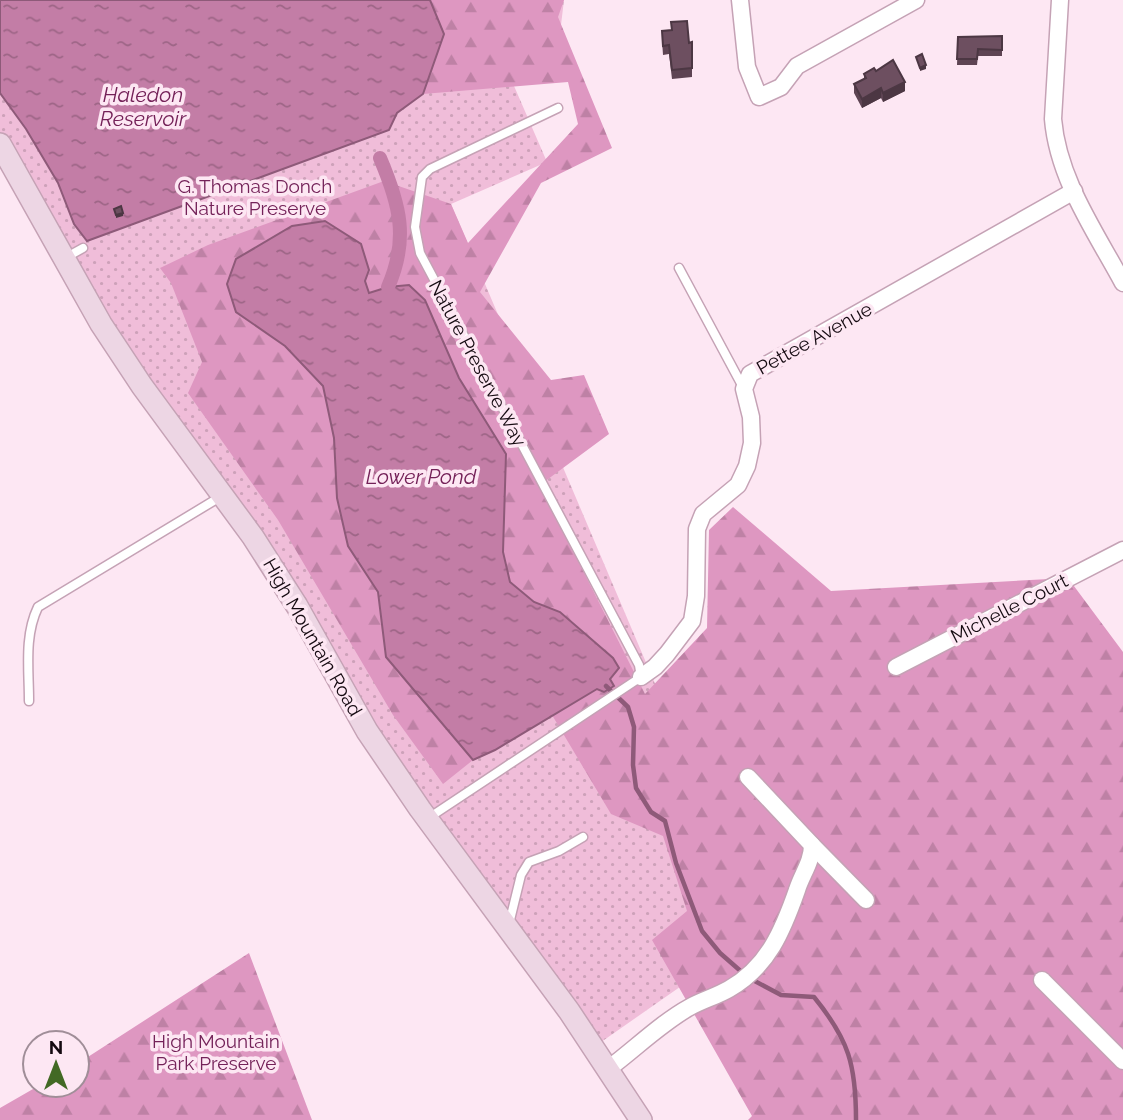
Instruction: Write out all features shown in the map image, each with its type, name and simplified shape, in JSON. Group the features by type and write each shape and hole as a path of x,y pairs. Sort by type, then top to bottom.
{"main road":[{"name":"High Mountain Road","path":"0,144 74,253 101,324 142,386 253,537 297,606 367,731 428,819 508,926 641,1120"}],"street":[{"path":"740,0 747,67 760,97 781,87 797,66 916,0"},
{"path":"1060,0 1052,119 1065,174 1123,283"},
{"name":"Pettee Avenue","path":"641,677 661,661 692,621 696,596 697,529 703,514 738,485 747,466 752,443 744,389 750,374 1074,191"},
{"name":"Michelle Court","path":"896,667 1123,550"},
{"path":"748,777 866,900"},
{"path":"608,1069 689,1008 729,990 768,957 781,933 800,879 812,858 812,845"},
{"path":"1042,980 1123,1061"}],"lane":[{"name":"Nature Preserve Way","path":"558,108 430,169 422,177 415,227 420,253 639,664 641,677"},
{"path":"679,268 744,389"},
{"path":"29,701 28,648 32,621 38,607 223,496"},
{"name":"Pettee Avenue","path":"428,819 641,677"},
{"path":"508,926 521,875 529,862 559,851 583,837"}],"green space":[{"name":"G. Thomas Donch Nature Preserve","path":"0,0 564,0 554,83 511,79 547,162 451,204 676,733 770,924 594,1047 202,470 0,144"},
{"path":"430,0 564,0 558,17 612,148 541,183 480,292 551,380 584,375 609,434 540,485 645,694 707,628 709,530 733,507 831,591 1068,578 1123,652 1123,1120 748,1120 752,1116 652,940 687,911 663,836 611,814 552,715 597,688 614,685 560,612 535,602 510,582 459,378 425,300 388,287 369,294 365,281 236,312 285,346 323,386 334,438 337,498 348,546 378,592 386,656 473,760 443,784 393,715 278,520 188,393 202,362 171,283 160,268 208,245 384,181 451,204 468,243 578,124 568,82 423,94 444,34"},
{"name":"High Mountain Park Preserve","path":"249,953 312,1120 0,1120 0,1108 21,1096 21,1099 91,1099 91,1055"}],"water":[{"name":"Haledon Reservoir","path":"0,0 430,0 444,34 423,94 397,113 389,130 87,241 74,224 58,183 26,129 0,93"},
{"name":"Lower Pond","path":"325,221 361,244 369,270 365,281 369,293 388,287 409,285 425,300 459,378 506,454 503,552 510,582 534,602 560,612 613,658 619,668 610,679 614,686 604,692 597,689 495,750 473,760 386,657 378,592 348,546 337,498 334,438 323,386 285,346 236,312 227,284 236,259 292,226"}],"building":[{"path":"687,21 689,43 692,42 692,68 672,70 669,45 663,46 662,31 672,30 671,22"},
{"path":"1002,36 1002,50 978,49 977,59 957,59 958,37"},
{"path":"922,54 926,65 920,68 916,57"},
{"path":"893,60 905,82 883,93 881,88 862,99 854,84 866,78 864,74 874,68 876,71"},
{"path":"121,206 123,213 116,215 114,209"}],"waterway":[{"path":"380,158 393,191 400,237 395,270 388,287"},
{"path":"606,686 628,707 634,727 633,765 636,788 651,812 665,821 676,863 702,931 720,953 744,974"},
{"path":"751,979 781,995 814,997 826,1012 843,1040 852,1068 856,1120"}]}
